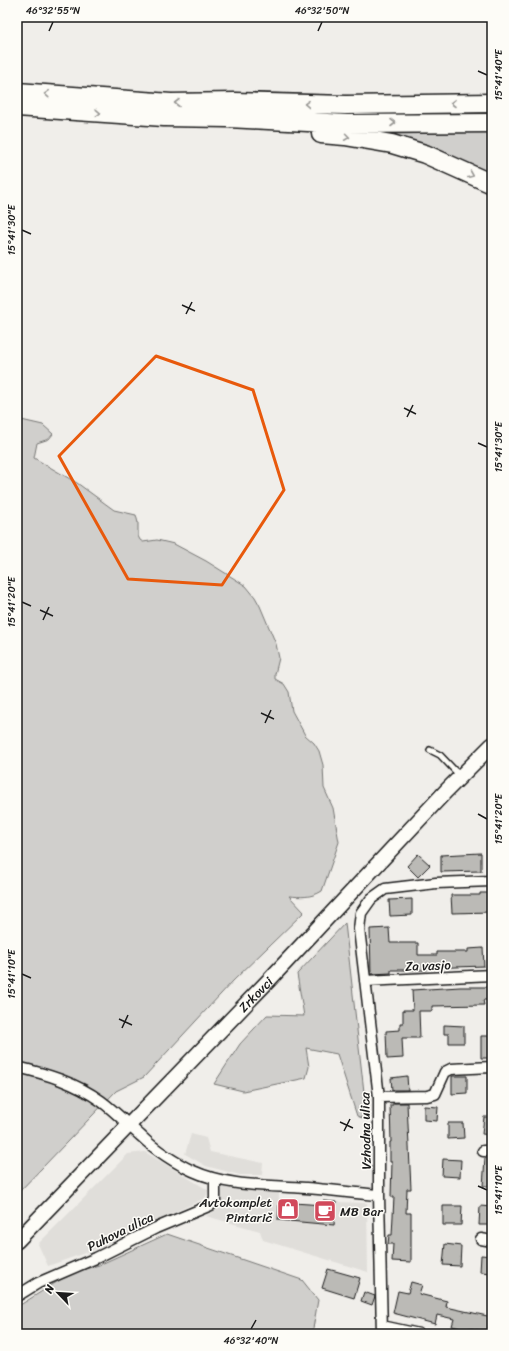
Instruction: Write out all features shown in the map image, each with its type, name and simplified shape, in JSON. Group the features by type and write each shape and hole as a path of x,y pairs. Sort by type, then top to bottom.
{"highway":[{"path":"17,92 171,103 235,102 346,105 492,103"},
{"path":"17,107 164,117 228,118 347,124 492,123"},
{"path":"228,118 239,127 345,136 392,144 425,154 492,184"}],"street":[{"name":"Zrkovci","path":"17,1241 270,979 492,745"},
{"name":"Vzhodna ulica","path":"382,1330 379,1195 379,1097 359,929 361,913 371,899 385,889 436,883 492,881"},
{"name":"Za vasjo","path":"365,981 492,975"},
{"path":"17,1067 41,1072 84,1090 102,1102 143,1139 180,1164 193,1171 215,1179 270,1187 306,1188 379,1195"},
{"path":"379,1097 427,1096 435,1094 445,1072 451,1069 492,1068"},
{"name":"Puhova ulica","path":"17,1296 38,1283 96,1258 156,1228 212,1205 215,1200 215,1179"},
{"path":"481,1239 492,1241"},
{"path":"382,1330 419,1334"}],"lane":[{"path":"430,750 440,755 461,777"}],"highlighted area":[{"path":"156,356 253,390 284,490 222,585 128,579 59,456"}],"shaded area":[{"path":"492,132 492,175 385,137 387,134"},
{"path":"17,419 43,425 53,434 49,439 37,443 34,458 77,483 114,510 136,515 138,523 138,536 140,540 143,542 157,540 174,544 206,561 246,586 255,597 276,644 279,658 275,679 284,684 289,692 292,711 305,735 314,743 319,751 323,765 324,788 333,808 339,842 322,891 310,896 289,896 304,912 233,981 144,1077 116,1091 17,1194"},
{"path":"345,923 365,1101 365,1119 357,1116 337,1054 306,1048 309,1067 306,1078 243,1091 214,1084 240,1044 267,1015 304,1016 297,974"},
{"path":"191,1134 206,1138 210,1152 263,1163 262,1175 240,1175 206,1166 185,1154"},
{"path":"145,1152 208,1190 205,1198 96,1249 48,1266 38,1244 128,1154"},
{"path":"220,1187 279,1192 278,1220 334,1225 336,1202 367,1203 368,1272 263,1240 260,1231 206,1216 218,1209 221,1203"},
{"path":"167,1234 302,1280 318,1300 312,1334 17,1334 17,1307 71,1273 99,1265"}],"building":[{"path":"481,853 481,871 441,872 441,855"},
{"path":"418,854 430,865 418,877 407,866"},
{"path":"480,893 491,893 491,912 452,913 451,895 480,895"},
{"path":"412,899 412,915 390,916 389,900"},
{"path":"389,928 390,943 418,943 418,955 437,955 437,952 468,952 468,949 483,948 484,966 427,968 427,970 391,970 391,973 371,974 370,929"},
{"path":"488,987 488,1000 483,1000 484,1005 432,1006 432,1011 419,1011 420,1038 402,1038 403,1058 387,1059 386,1031 400,1030 400,1023 403,1023 403,1010 413,1010 412,990"},
{"path":"444,1025 464,1026 464,1043 449,1043 449,1034 444,1034"},
{"path":"481,1036 492,1036 492,1058 481,1058"},
{"path":"407,1076 408,1090 392,1090 391,1078"},
{"path":"452,1076 467,1076 467,1093 452,1094"},
{"path":"393,1103 407,1103 411,1189 407,1189 406,1213 411,1213 411,1262 392,1261 393,1244 388,1244 389,1235 392,1235 394,1197 391,1197 392,1162 390,1162 390,1105 393,1105"},
{"path":"424,1106 438,1107 437,1121 424,1120"},
{"path":"484,1117 492,1117 492,1135 482,1134"},
{"path":"448,1123 463,1123 464,1138 448,1139"},
{"path":"485,1158 492,1158 492,1186 483,1186"},
{"path":"443,1159 461,1160 460,1177 442,1176"},
{"path":"323,1201 336,1202 334,1225 278,1220 279,1202 323,1205"},
{"path":"443,1206 462,1206 461,1225 443,1225"},
{"path":"480,1206 492,1207 492,1225 479,1225"},
{"path":"445,1244 461,1246 460,1266 443,1265"},
{"path":"481,1255 492,1256 492,1273 480,1272"},
{"path":"328,1269 360,1278 354,1298 322,1288"},
{"path":"411,1282 422,1285 419,1294 447,1301 446,1307 492,1317 492,1334 469,1328 468,1330 452,1326 454,1319 437,1315 435,1324 393,1313 398,1291 408,1293"},
{"path":"364,1292 375,1296 372,1305 361,1301"}],"place":[{"name":"Avtokomplet Pintarič","path":"288,1209"},
{"name":"MB Bar","path":"325,1211"}]}
